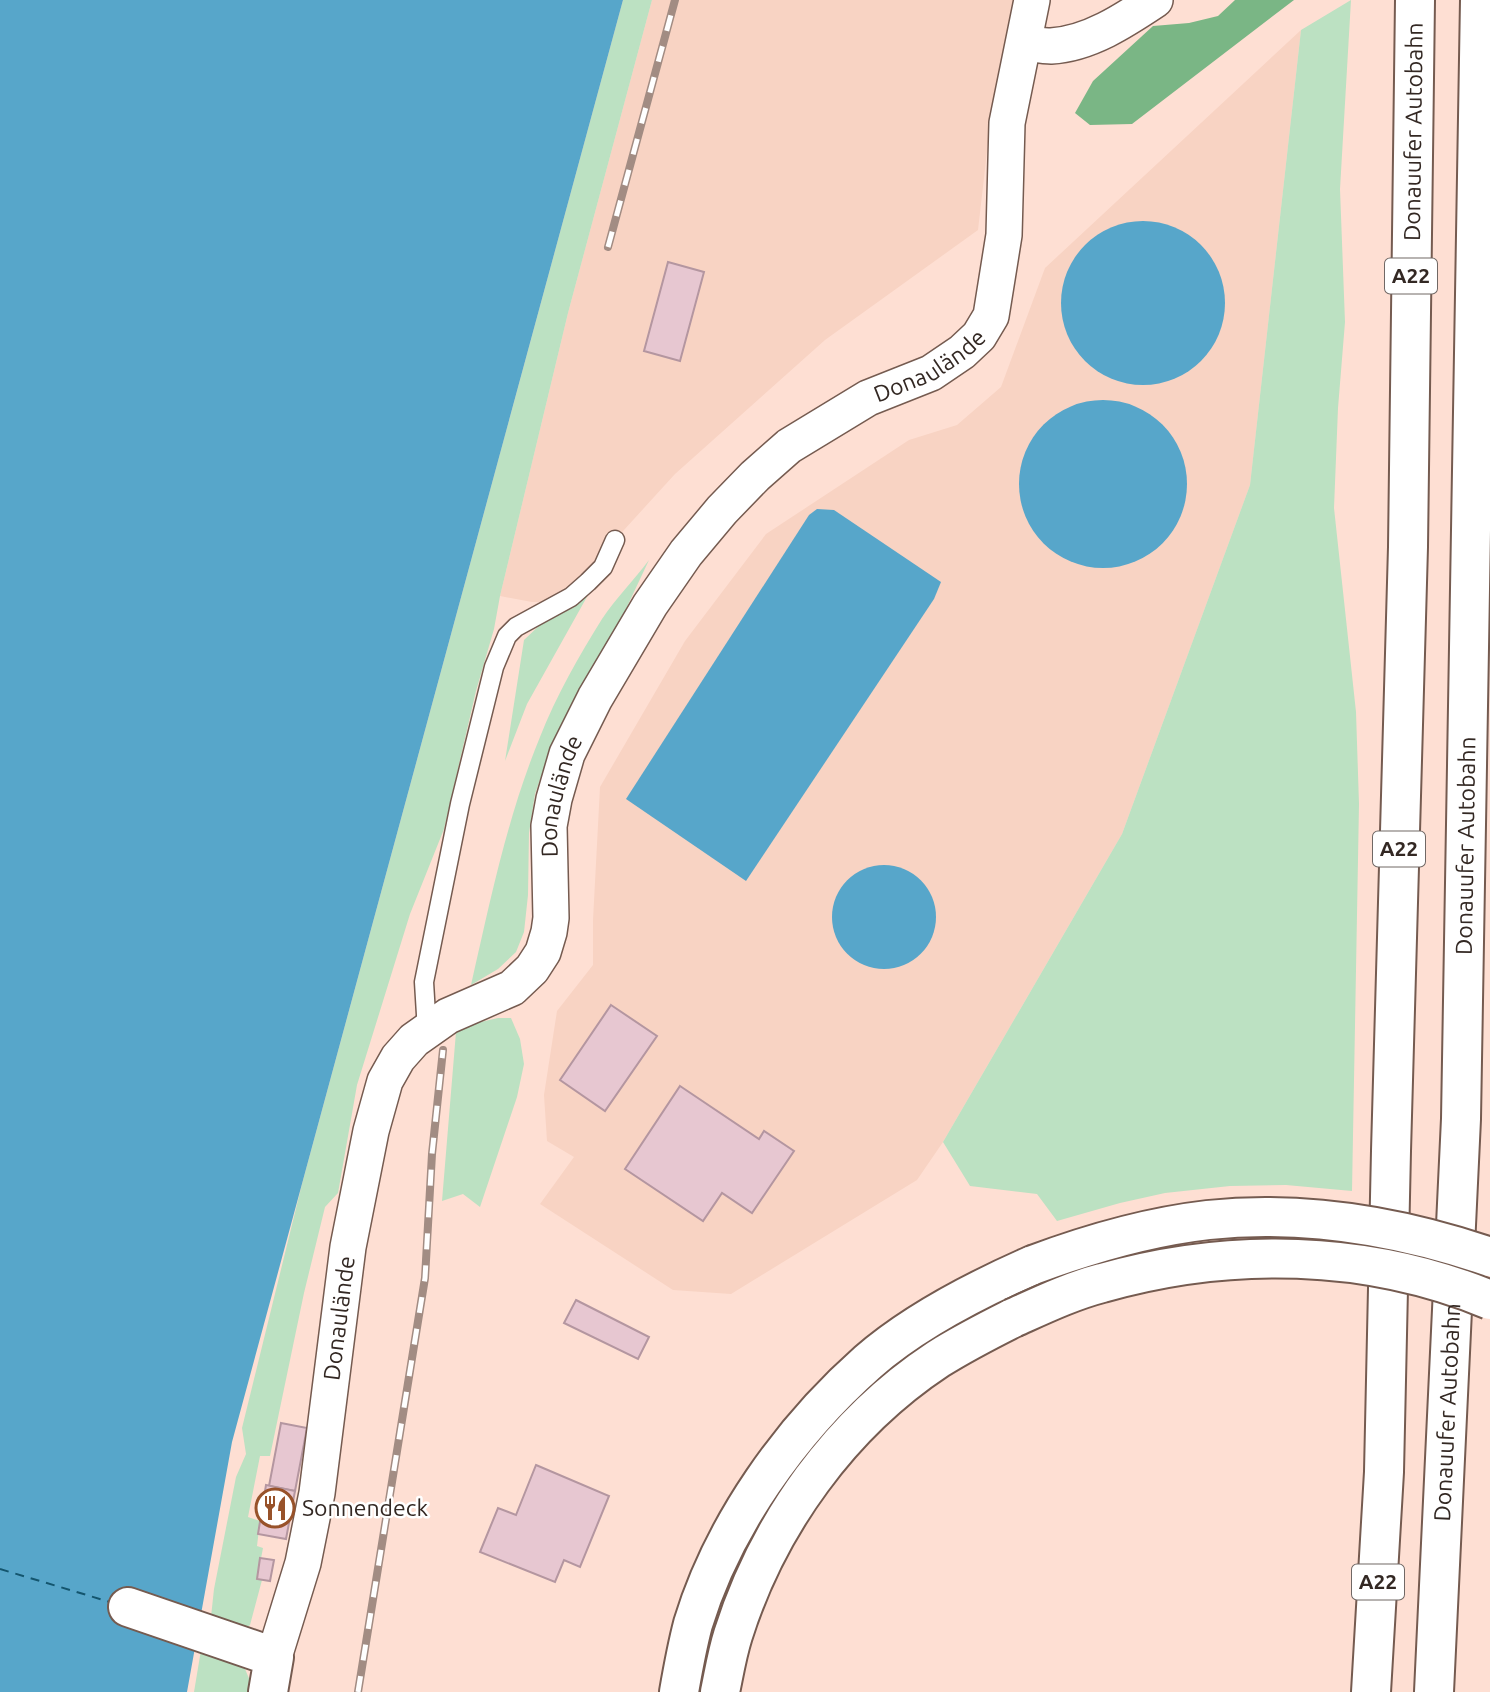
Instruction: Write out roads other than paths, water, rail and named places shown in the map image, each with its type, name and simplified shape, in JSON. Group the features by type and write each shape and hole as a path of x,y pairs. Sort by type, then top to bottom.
{"main road":[{"name":"Donauufer Autobahn","path":"1434,1692 1461,1119 1480,0"},
{"name":"Donauufer Autobahn","path":"1371,1692 1384,1472 1408,547 1415,3"},
{"path":"679,1692 694,1624 720,1557 736,1524 782,1455 839,1390 869,1361 966,1296 1068,1252 1139,1232 1208,1220 1256,1217 1344,1222 1418,1235 1490,1257"},
{"path":"720,1692 732,1637 750,1588 772,1541 834,1451 895,1391 937,1360 1013,1318 1102,1283 1197,1263 1244,1259 1343,1261 1442,1283 1490,1300"},
{"path":"128,1607 271,1675"}],"street":[{"name":"Donaulände","path":"271,1675 303,1563 317,1493 348,1247 385,1081 398,1058 414,1040 448,1016 512,988 532,969 543,952 551,918 549,826 567,754 581,723 637,628 686,553 738,493 789,446 868,398 931,373 962,352 979,336 991,316 1004,235 1007,123 1032,0"},
{"path":"1024,43 1049,46 1066,44 1127,19 1155,0"}],"lane":[{"path":"427,1031 424,982 426,970 460,804 494,667 507,636 516,627 571,597 588,582 603,567 615,540"}],"water":[{"path":"0,0 623,0 232,1442 187,1692 0,1692"},
{"path":"1143,221 1174,227 1201,245 1219,272 1225,303 1219,334 1201,361 1174,379 1143,385 1112,379 1085,361 1067,334 1061,303 1067,272 1085,245 1112,227"},
{"path":"1103,400 1135,406 1162,425 1181,452 1187,484 1181,516 1162,543 1135,562 1103,568 1071,562 1044,543 1025,516 1019,484 1025,452 1044,425 1071,406"},
{"path":"817,509 834,510 941,582 934,599 746,881 626,799 809,515"},
{"path":"884,865 904,869 921,880 932,897 936,917 932,937 921,954 904,965 884,969 864,965 847,954 836,937 832,917 836,897 847,880 864,869"}],"railway":[{"path":"608,247 675,0"},
{"path":"358,1692 425,1278 432,1154 443,1050"}],"place":[{"name":"Sonnendeck","path":"275,1508"}]}
